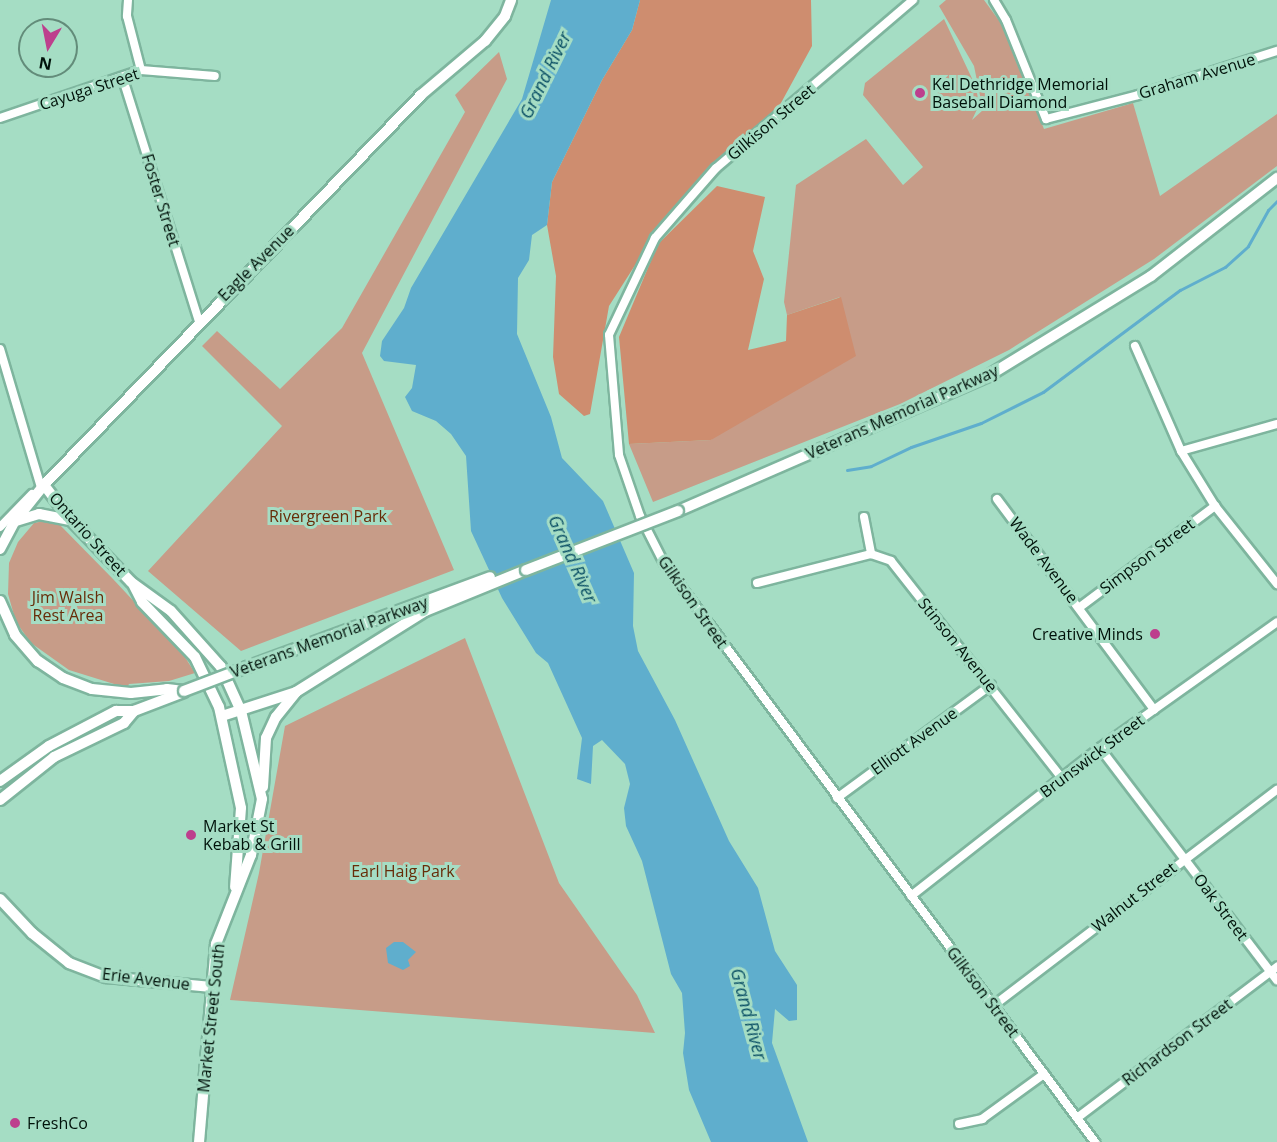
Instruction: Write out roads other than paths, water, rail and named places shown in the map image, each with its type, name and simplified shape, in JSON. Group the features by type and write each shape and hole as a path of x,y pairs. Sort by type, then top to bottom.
{"main road":[{"name":"Eagle Avenue","path":"44,485 199,321 427,89 485,41 505,16 511,0"},
{"name":"Veterans Memorial Parkway","path":"0,781 49,746 116,711 134,711 247,667 423,607 497,575 526,570 678,512 988,376 1151,276 1277,178"},
{"name":"Ontario Street","path":"44,485 71,520 132,582"},
{"path":"0,549 15,521 44,485"},
{"path":"15,521 39,514 71,520"},
{"name":"Market Street South","path":"132,582 171,611 196,636 220,668 241,711 262,799 251,855 216,944 199,1142"},
{"name":"Market Street South","path":"132,582 142,602 195,657 207,676 222,716 241,808 234,897"},
{"path":"0,601 15,635 38,661 63,678 92,689 184,692"},
{"path":"222,716 296,692 423,607"},
{"path":"262,799 266,738 276,717 296,692"},
{"name":"Veterans Memorial Parkway","path":"0,800 54,757 124,723 134,711"},
{"name":"Erie Avenue","path":"0,899 32,933 69,963 106,977 212,987"}],"street":[{"path":"128,0 127,16 141,70"},
{"name":"Gilkison Street","path":"914,0 716,168 655,238 609,335 619,456 640,516 665,566 1095,1142"},
{"name":"Graham Avenue","path":"994,0 1006,20 1046,119 1138,95 1277,51"},
{"name":"Cayuga Street","path":"0,118 123,79 141,70 215,76"},
{"name":"Foster Street","path":"123,79 199,321"},
{"path":"1134,346 1181,451 1215,506 1277,584"},
{"name":"Ontario Street","path":"0,352 44,485"},
{"path":"1181,451 1277,424"},
{"name":"Eagle Avenue","path":"0,526 44,485"},
{"name":"Wade Avenue","path":"997,499 1080,607 1154,710"},
{"name":"Simpson Street","path":"1080,607 1215,506"},
{"path":"757,583 871,554 864,517"},
{"name":"Stinson Avenue","path":"871,554 891,561 991,685 1061,777"},
{"name":"Brunswick Street","path":"911,896 1061,777 1277,622"},
{"name":"Elliott Avenue","path":"837,798 991,685"},
{"name":"Oak Street","path":"1100,748 1184,858 1274,969 1277,980"},
{"name":"Walnut Street","path":"993,1006 1184,858 1277,790"},
{"name":"Richardson Street","path":"1077,1118 1274,969"},
{"path":"959,1124 982,1119 1044,1074"}],"water":[{"name":"Grand River","path":"551,0 640,0 632,30 602,80 552,182 547,225 532,235 529,260 518,278 517,334 551,417 562,458 603,501 634,573 633,626 638,651 675,720 729,841 758,888 775,951 797,985 797,1020 789,1021 775,1009 772,1043 808,1142 711,1142 689,1090 683,1053 685,1033 682,993 671,974 642,861 626,826 624,808 630,784 625,764 602,740 593,746 591,784 577,779 582,738 548,663 536,653 502,598 471,531 466,456 451,434 436,421 412,411 405,397 412,388 416,365 384,361 380,356 382,341 404,308 411,288 522,99"},
{"path":"394,942 403,942 416,952 408,960 410,966 403,970 388,963 386,948"}],"waterway":[{"path":"847,470 871,466 911,447 981,423 1043,392 1180,290 1225,267 1248,246 1268,210 1277,201"}],"place":[{"name":"Kel Dethridge Memorial Baseball Diamond","path":"920,93"},
{"name":"Creative Minds","path":"1155,634"},
{"name":"Market St Kebab & Grill","path":"191,835"},
{"name":"FreshCo","path":"15,1123"}],"park label":[{"name":"Rivergreen Park","path":"328,516"},
{"name":"Jim Walsh Rest Area","path":"68,606"},
{"name":"Earl Haig Park","path":"403,871"}]}
